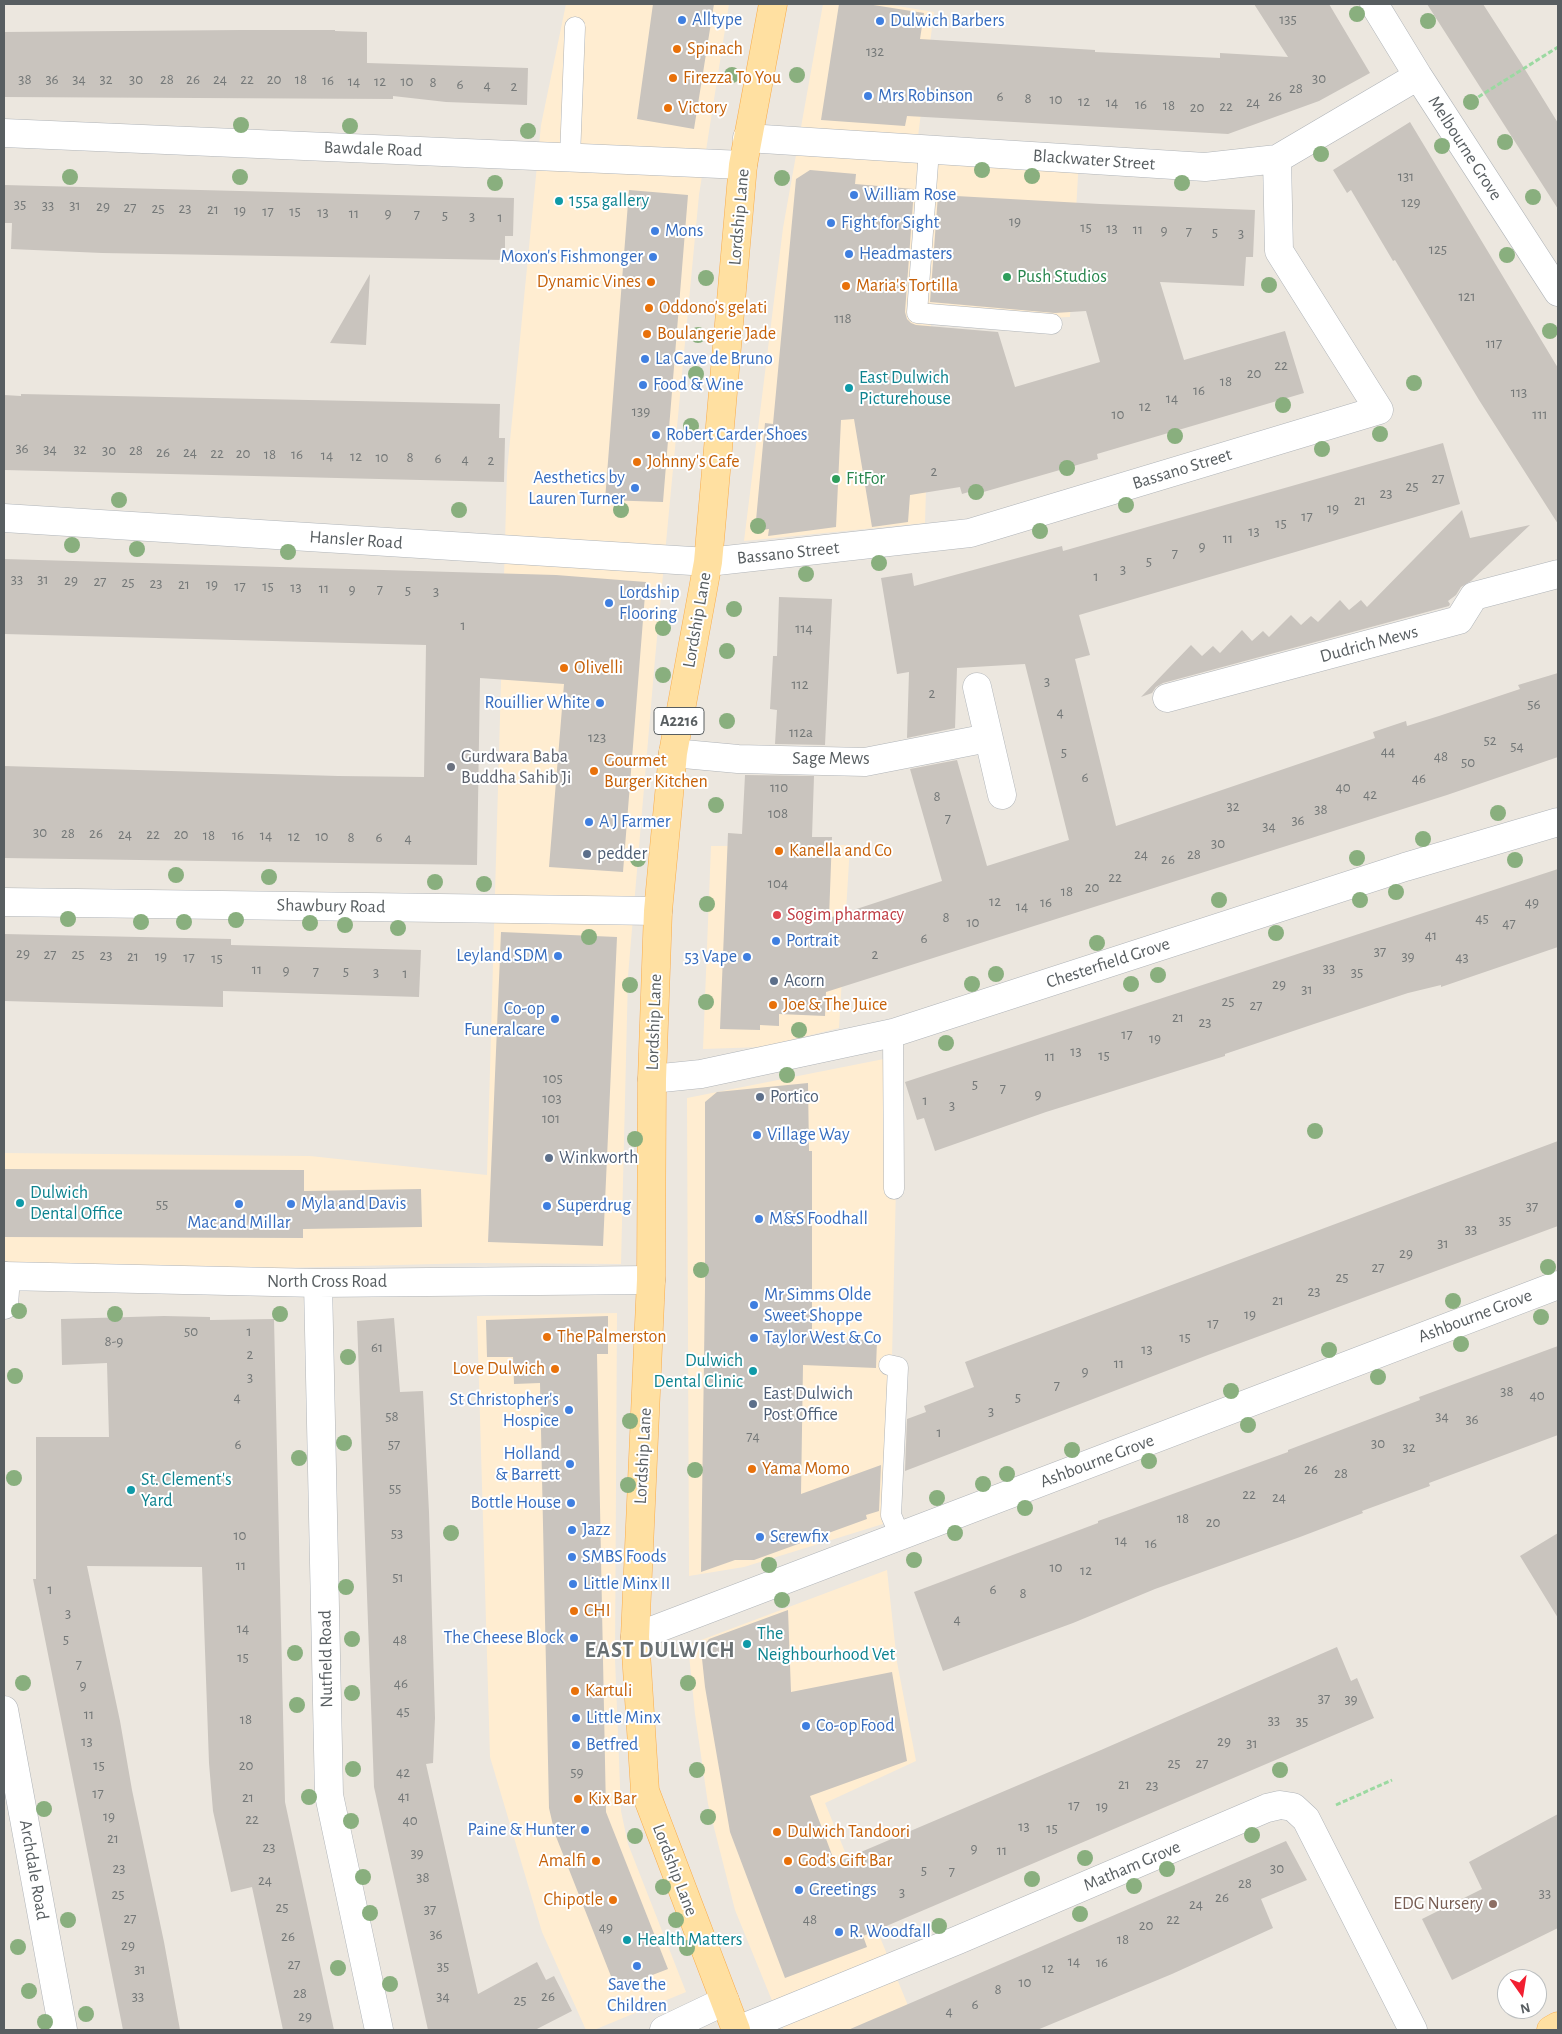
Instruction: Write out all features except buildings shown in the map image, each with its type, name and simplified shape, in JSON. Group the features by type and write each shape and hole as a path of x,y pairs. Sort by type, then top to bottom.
{"main road":[{"name":"Lordship Lane","path":"737,2030 645,1791 635,1637 651,1280 652,1079 658,911 673,753 708,562 743,165 773,4"},
{"path":"1552,2030 1558,2026"}],"street":[{"name":"Melbourne Grove","path":"1374,4 1418,76 1558,292"},
{"name":"Blackwater Street","path":"747,138 1205,167 1277,158 1418,76"},
{"name":"Bawdale Road","path":"4,133 743,165"},
{"name":"Bassano Street","path":"708,562 970,533 1379,410 1279,251 1277,158"},
{"name":"Hansler Road","path":"4,518 708,562"},
{"name":"Dudrich Mews","path":"1168,698 1459,620 1474,596 1558,574"},
{"path":"978,687 1002,795"},
{"name":"Sage Mews","path":"673,753 738,759 865,762 988,738"},
{"name":"Chesterfield Grove","path":"652,1079 701,1074 893,1033 1405,867 1558,822"},
{"name":"Shawbury Road","path":"4,902 658,911"},
{"path":"4,1305 5,1276"},
{"name":"North Cross Road","path":"5,1276 318,1283 651,1280"},
{"name":"Nutfield Road","path":"318,1283 329,1795 379,2030"},
{"name":"Ashbourne Grove","path":"635,1637 1558,1285"},
{"name":"Archdale Road","path":"4,1710 63,2030"},
{"name":"Matham Grove","path":"737,2030 958,1940 1267,1808 1280,1805 1293,1807 1306,1819"},
{"path":"1306,1819 1413,2030"},
{"path":"664,2030 725,2001"}],"lane":[{"path":"570,157 575,27"},
{"path":"929,150 917,313 1052,324"},
{"path":"893,1033 894,1189"},
{"path":"889,1365 898,1366 891,1515 900,1536"}],"path":[{"path":"1446,117 1558,47"},
{"path":"1306,1819 1392,1780"}],"shaded area":[{"path":"566,4 729,4 699,195 655,659 628,976 621,1264 475,1263 5,1275 4,1290 4,1153 310,1156 487,1175 507,471 541,125"},
{"path":"823,4 885,4 934,12 917,144 1079,158 1070,317 931,323 925,523 744,541 783,228"},
{"path":"850,845 839,1028 763,1047 703,1049 711,846"},
{"path":"899,1056 892,1358 883,1524 744,1567 689,1576 687,1098"},
{"path":"617,1313 615,1659 621,1811 628,1844 686,1992 594,2030 586,2030 542,1932 490,1757 477,1316"},
{"path":"887,1570 897,1662 916,1761 825,1803 918,2030 784,2030 735,1910 708,1804 695,1714 688,1645"}],"place":[{"name":"Alltype","path":"682,20"},
{"name":"Dulwich Barbers","path":"880,21"},
{"name":"Spinach","path":"677,49"},
{"name":"Firezza To You","path":"673,78"},
{"name":"Mrs Robinson","path":"868,96"},
{"name":"Victory","path":"668,108"},
{"name":"William Rose","path":"854,195"},
{"name":"155a gallery","path":"559,201"},
{"name":"Fight for Sight","path":"831,223"},
{"name":"Mons","path":"655,231"},
{"name":"Headmasters","path":"849,254"},
{"name":"Moxon's Fishmonger","path":"653,257"},
{"name":"Push Studios","path":"1007,277"},
{"name":"Dynamic Vines","path":"651,282"},
{"name":"Maria's Tortilla","path":"846,286"},
{"name":"Oddono's gelati","path":"649,308"},
{"name":"Boulangerie Jade","path":"647,334"},
{"name":"La Cave de Bruno","path":"645,359"},
{"name":"Food & Wine","path":"643,385"},
{"name":"East Dulwich Picturehouse","path":"849,388"},
{"name":"Robert Carder Shoes","path":"656,435"},
{"name":"Johnny's Cafe","path":"637,462"},
{"name":"FitFor","path":"836,479"},
{"name":"Aesthetics by Lauren Turner","path":"635,488"},
{"name":"Lordship Flooring","path":"609,603"},
{"name":"Olivelli","path":"564,668"},
{"name":"Rouillier White","path":"600,703"},
{"name":"Gurdwara Baba Buddha Sahib Ji","path":"451,767"},
{"name":"Gourmet Burger Kitchen","path":"594,771"},
{"name":"A J Farmer","path":"589,822"},
{"name":"Kanella and Co","path":"779,851"},
{"name":"pedder","path":"587,854"},
{"name":"Sogim pharmacy","path":"777,915"},
{"name":"Portrait","path":"776,941"},
{"name":"Leyland SDM","path":"558,956"},
{"name":"53 Vape","path":"747,957"},
{"name":"Acorn","path":"774,981"},
{"name":"Joe & The Juice","path":"773,1005"},
{"name":"Co-op Funeralcare","path":"555,1019"},
{"name":"Portico","path":"760,1097"},
{"name":"Village Way","path":"757,1135"},
{"name":"Winkworth","path":"549,1158"},
{"name":"Dulwich Dental Office","path":"20,1203"},
{"name":"Mac and Millar","path":"239,1204"},
{"name":"Myla and Davis","path":"291,1204"},
{"name":"Superdrug","path":"547,1206"},
{"name":"M&S Foodhall","path":"759,1219"},
{"name":"Mr Simms Olde Sweet Shoppe","path":"754,1305"},
{"name":"The Palmerston","path":"547,1337"},
{"name":"Taylor West & Co","path":"754,1338"},
{"name":"Love Dulwich","path":"555,1369"},
{"name":"Dulwich Dental Clinic","path":"753,1371"},
{"name":"East Dulwich Post Office","path":"753,1404"},
{"name":"St Christopher's Hospice","path":"569,1410"},
{"name":"Holland & Barrett","path":"570,1464"},
{"name":"Yama Momo","path":"752,1469"},
{"name":"St. Clement's Yard","path":"131,1490"},
{"name":"Bottle House","path":"571,1503"},
{"name":"Jazz","path":"572,1530"},
{"name":"Screwfix","path":"760,1537"},
{"name":"SMBS Foods","path":"572,1557"},
{"name":"Little Minx II","path":"573,1584"},
{"name":"CHI","path":"574,1611"},
{"name":"The Cheese Block","path":"574,1638"},
{"name":"The Neighbourhood Vet","path":"747,1644"},
{"name":"Kartuli","path":"575,1691"},
{"name":"Little Minx","path":"576,1718"},
{"name":"Co-op Food","path":"806,1726"},
{"name":"Betfred","path":"576,1745"},
{"name":"Kix Bar","path":"578,1799"},
{"name":"Paine & Hunter","path":"585,1830"},
{"name":"Dulwich Tandoori","path":"777,1832"},
{"name":"Amalfi","path":"596,1861"},
{"name":"God's Gift Bar","path":"788,1861"},
{"name":"Greetings","path":"799,1890"},
{"name":"Chipotle","path":"613,1900"},
{"name":"EDG Nursery","path":"1493,1904"},
{"name":"R. Woodfall","path":"839,1932"},
{"name":"Health Matters","path":"627,1940"},
{"name":"Save the Children","path":"637,1966"}],"district":[{"name":"EAST DULWICH","path":"660,1650"}]}
